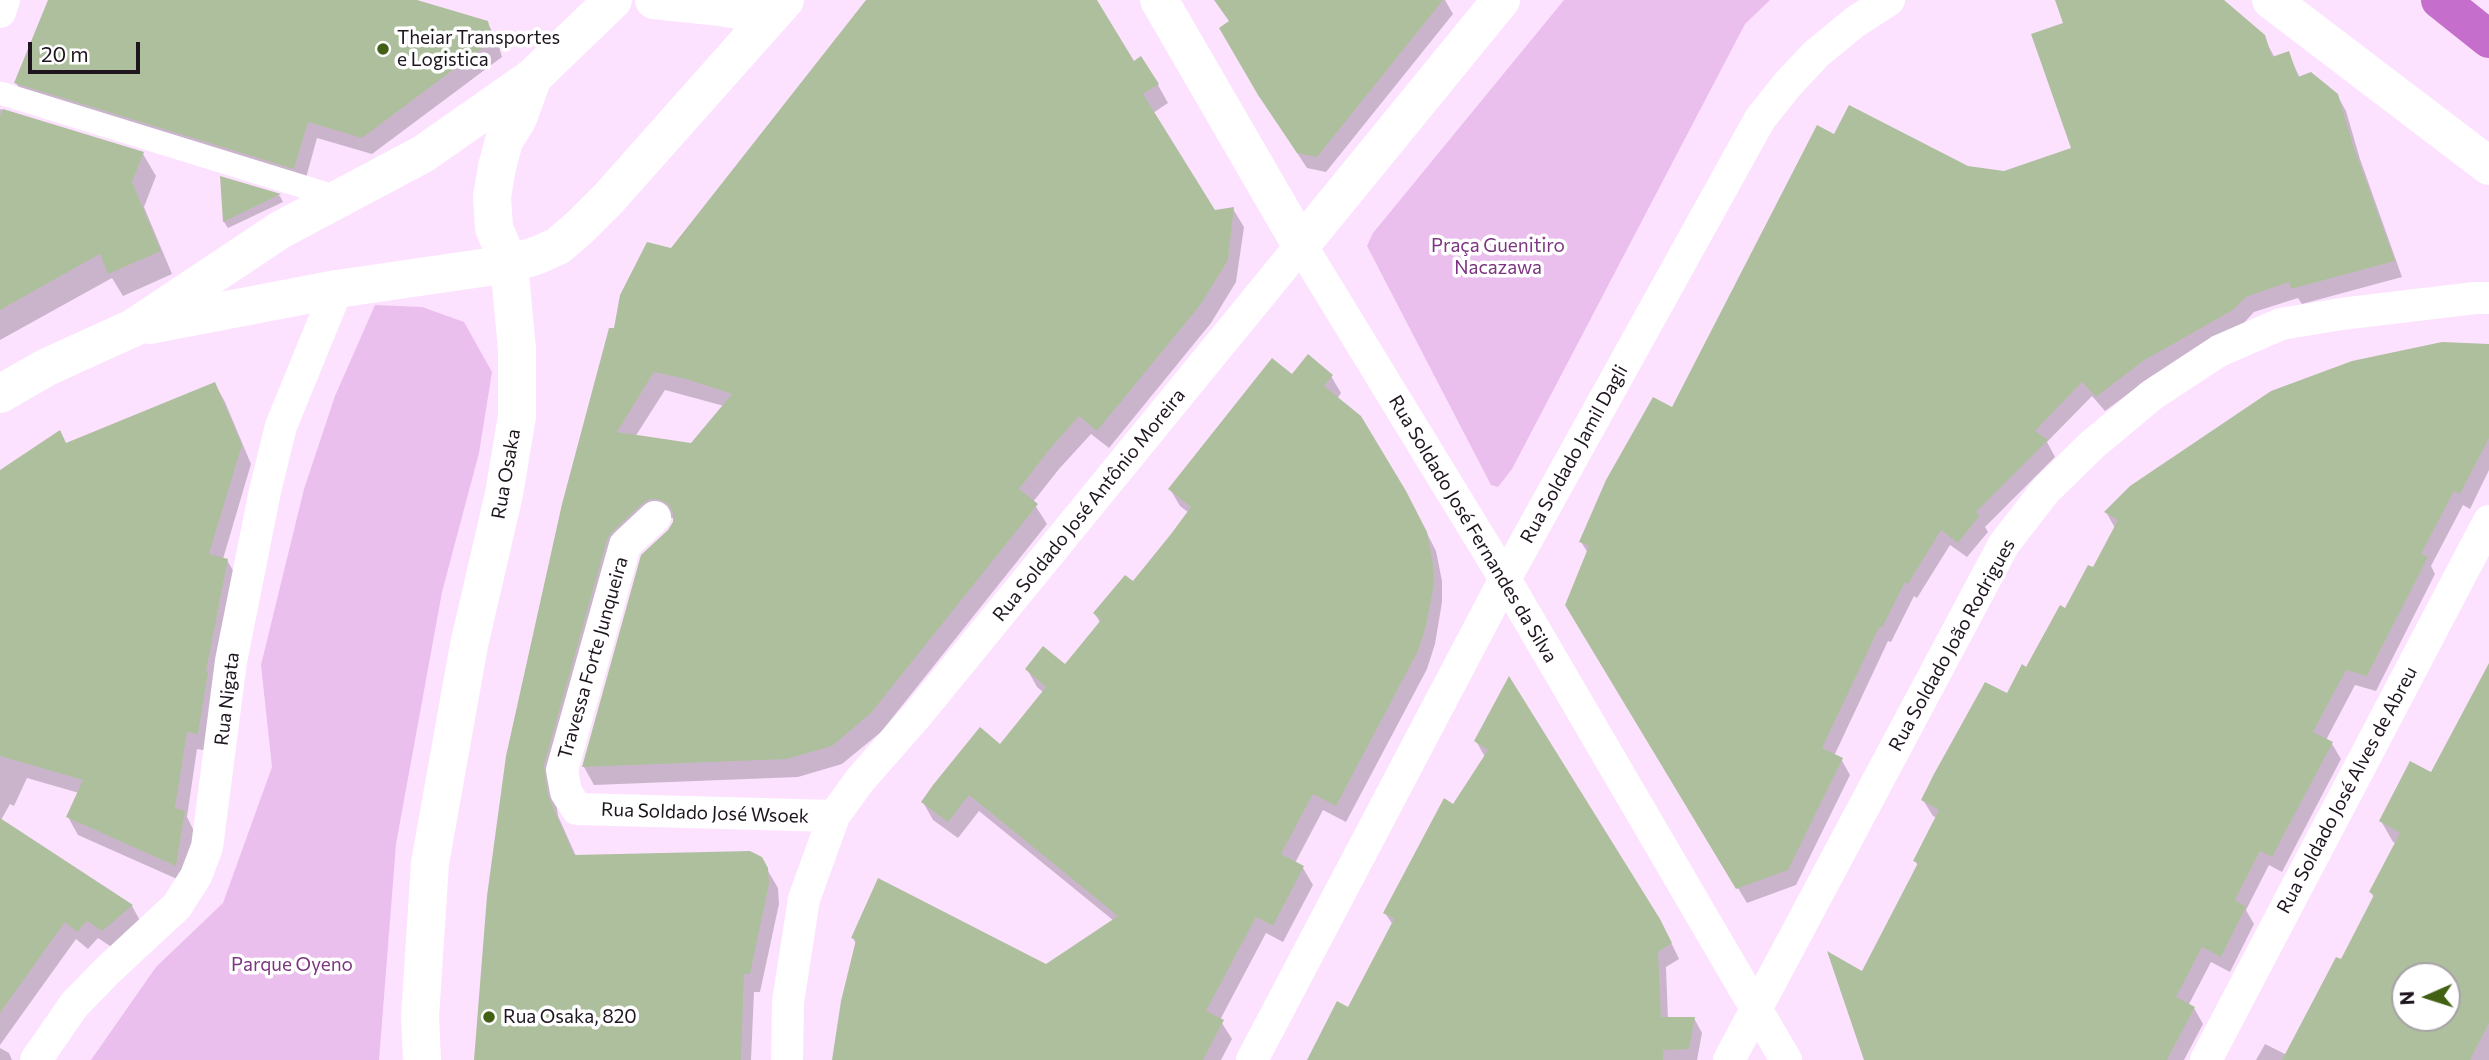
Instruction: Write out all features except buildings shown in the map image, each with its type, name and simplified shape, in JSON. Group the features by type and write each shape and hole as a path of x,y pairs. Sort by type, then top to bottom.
{"highway":[{"path":"2440,0 2489,39"}],"street":[{"path":"0,12 4,0"},
{"path":"0,394 47,367 133,328 281,230 423,154 533,77 613,0"},
{"path":"654,0 721,7 778,8"},
{"name":"Rua Soldado José Fernandes da Silva","path":"1159,0 1301,245 1505,579 1786,1060"},
{"name":"Rua Soldado José Antônio Moreira","path":"787,1060 788,1002 804,900 834,816 860,780 926,704 1501,0"},
{"name":"Rua Soldado Jamil Dagli","path":"1252,1060 1505,579 1760,119 1816,54 1855,22 1889,0"},
{"path":"2271,0 2489,166"},
{"path":"133,328 337,289 509,264 558,246 609,198 778,8"},
{"name":"Rua Osaka","path":"422,1060 420,1017 430,863 469,645 505,494 517,416 517,349 509,264 494,228 492,197 504,141 518,118 533,77"},
{"path":"0,93 340,198"},
{"name":"Rua Nigata","path":"36,1060 74,1005 177,906 196,876 207,847 231,661 265,491 281,426 337,289"},
{"name":"Rua Soldado João Rodrigues","path":"1729,1060 2004,544 2046,490 2092,445 2152,395 2219,351 2281,324 2341,314 2489,298"},
{"name":"Travessa Forte Junqueira","path":"576,809 566,792 562,770 625,545 655,517"},
{"name":"Rua Soldado José Alves de Abreu","path":"2206,1060 2489,521"},
{"name":"Rua Soldado José Wsoek","path":"576,809 834,816"}],"green space":[{"name":"Praça Guenitiro Nacazawa","path":"1564,0 1770,0 1745,24 1512,469 1498,487 1491,485 1367,246 1373,233"},
{"name":"Parque Oyeno","path":"375,305 422,307 464,322 492,372 479,453 442,592 396,844 379,1060 91,1060 156,967 223,903 272,767 261,665 304,489 335,396"}],"place":[{"name":"Theiar Transportes e Logistica","path":"383,49"},
{"name":"Rua Osaka, 820","path":"489,1017"}]}
